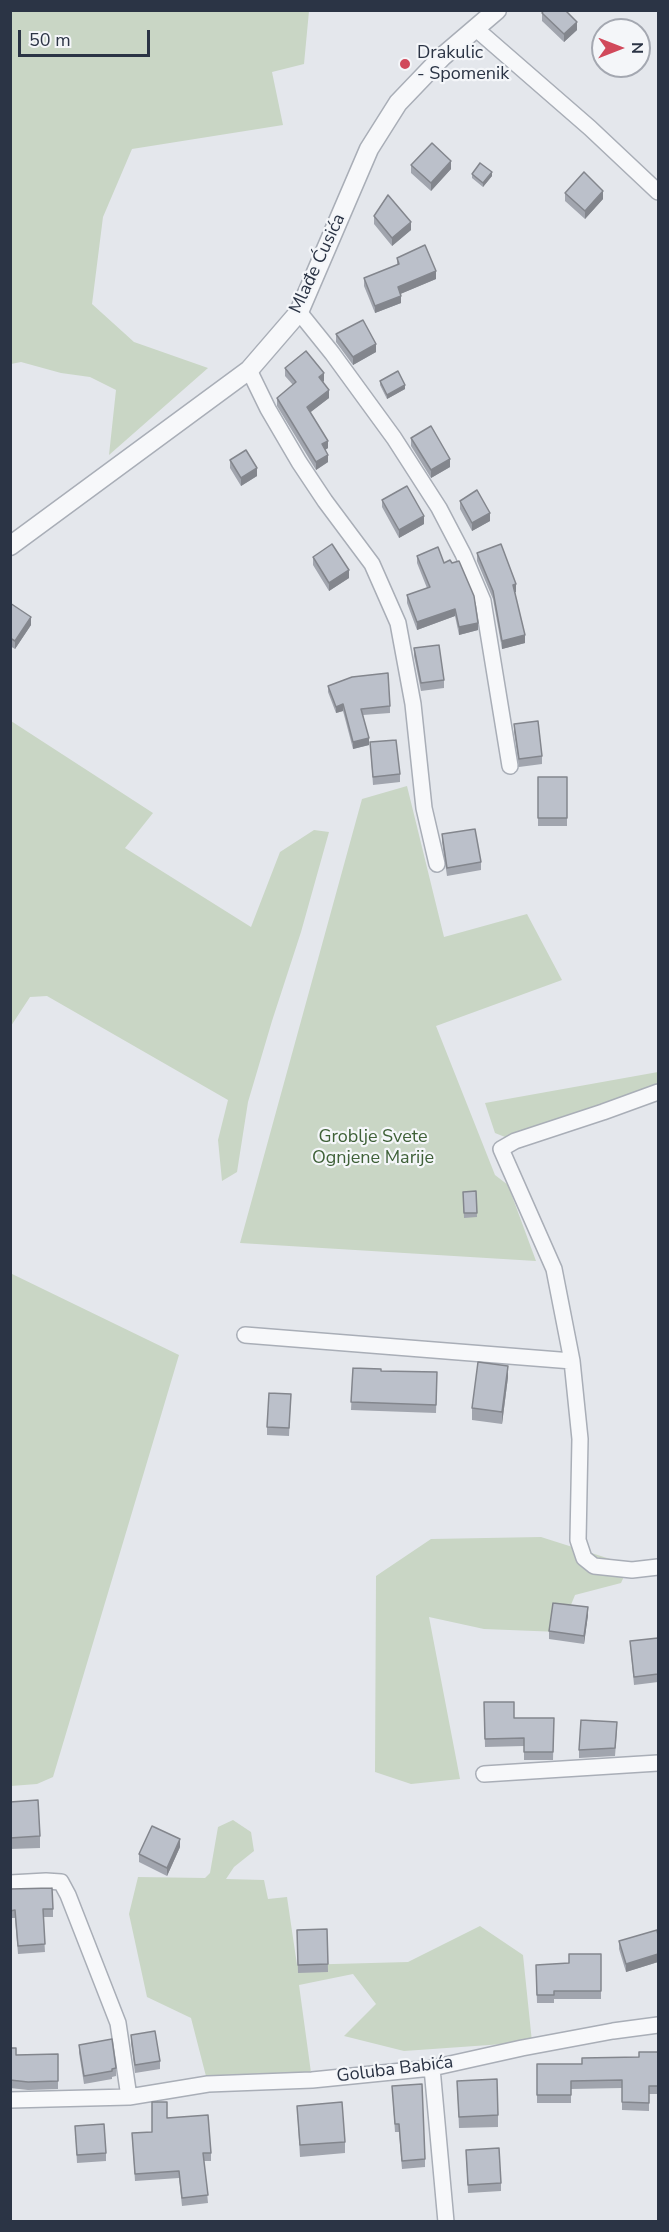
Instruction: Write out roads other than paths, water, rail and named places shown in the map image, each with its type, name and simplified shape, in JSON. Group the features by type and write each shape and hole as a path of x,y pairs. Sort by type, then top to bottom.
{"street":[{"name":"Mlađe Ćusića","path":"10,546 249,370 298,312 369,149 398,103 442,57 497,10"},
{"path":"475,28 590,128 658,192"},
{"path":"298,312 332,353 394,438 439,508 463,554 483,601 510,766"},
{"path":"249,370 268,410 299,462 372,564 398,623 413,704 424,808 437,864"},
{"path":"658,1092 515,1141 501,1149 554,1269 573,1361 580,1439 578,1540 584,1558 594,1566 632,1570 658,1567"},
{"path":"245,1335 573,1361"},
{"path":"484,1774 658,1763"},
{"path":"10,1883 61,1882 118,2023 129,2097"},
{"name":"Goluba Babića","path":"10,2100 129,2097 208,2084 312,2080 432,2068 556,2041 658,2025"},
{"path":"432,2068 446,2222"}],"place":[{"name":"Drakulic - Spomenik","path":"405,64"}],"park label":[{"name":"Groblje Svete Ognjene Marije","path":"373,1148"}]}
